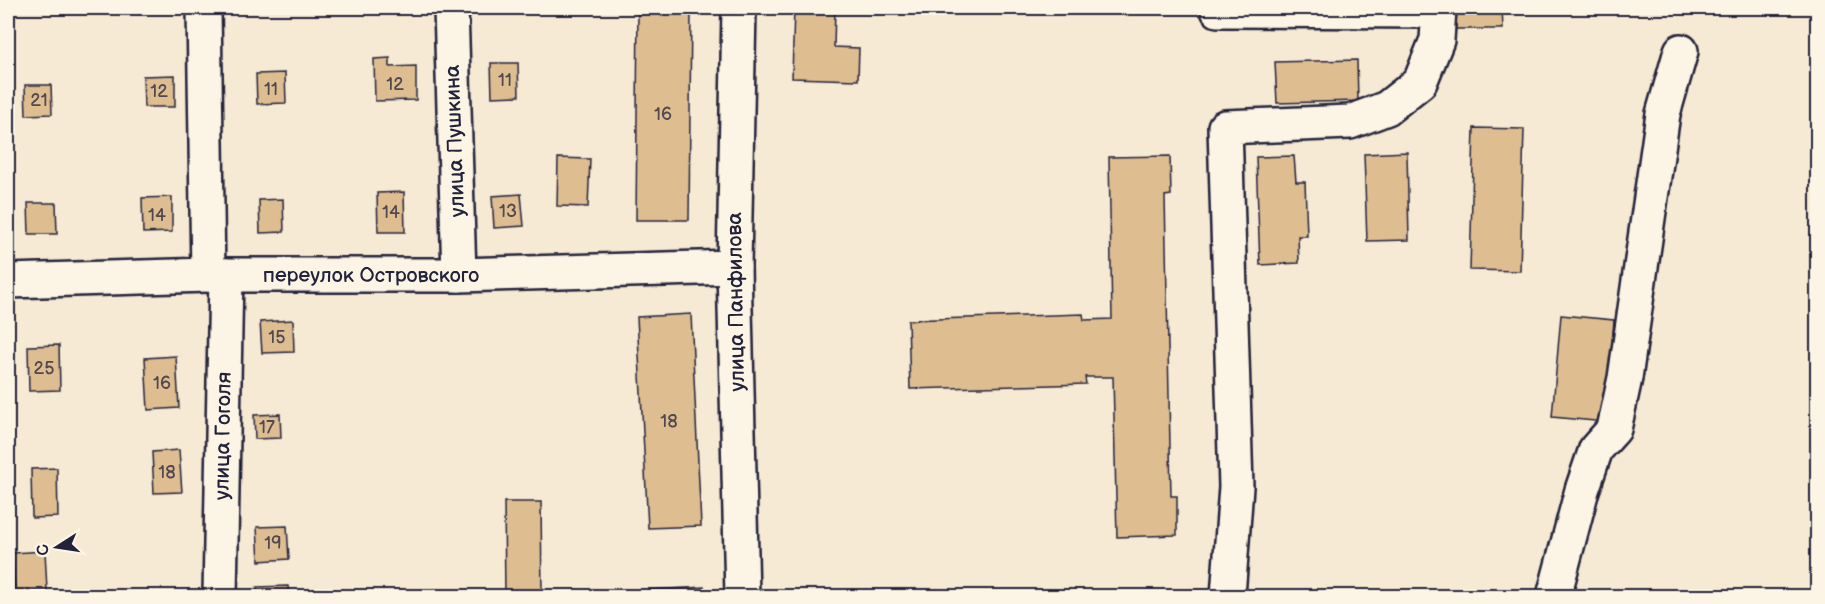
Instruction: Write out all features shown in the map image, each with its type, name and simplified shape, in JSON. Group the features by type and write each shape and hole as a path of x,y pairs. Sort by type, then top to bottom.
{"street":[{"name":"улица Гоголя","path":"204,8 217,275 220,597"},
{"name":"улица Пушкина","path":"451,8 459,275"},
{"name":"улица Панфилова","path":"740,8 734,267 742,597"},
{"path":"1218,10 1439,9 1437,40 1420,82 1387,108 1350,122 1225,127 1236,487 1228,597"},
{"path":"1554,597 1582,490 1596,449 1614,429 1625,378 1663,114 1681,51"},
{"name":"переулок Островского","path":"8,281 217,275 459,275 734,267"}],"building":[{"path":"638,8 691,8 689,220 636,220"},
{"path":"794,8 835,8 834,47 859,48 858,80 792,78"},
{"path":"1455,8 1502,8 1503,29 1455,29"},
{"path":"390,58 390,67 416,66 416,100 375,101 374,59"},
{"path":"1357,60 1358,101 1277,103 1275,62"},
{"path":"491,63 518,63 519,96 492,97"},
{"path":"285,73 286,103 257,104 256,74"},
{"path":"175,75 175,107 144,107 143,76"},
{"path":"25,85 51,85 52,114 26,115"},
{"path":"1474,128 1524,129 1520,271 1470,270"},
{"path":"1407,152 1409,240 1367,241 1364,154"},
{"path":"1170,156 1171,195 1165,196 1171,496 1177,496 1177,535 1117,537 1113,377 1085,377 1086,384 910,389 908,320 1083,314 1084,320 1112,319 1109,157"},
{"path":"1294,156 1296,182 1305,182 1307,236 1298,236 1299,263 1260,265 1256,157"},
{"path":"558,158 590,159 588,207 557,206"},
{"path":"404,192 405,232 378,232 377,193"},
{"path":"521,194 524,226 494,228 492,196"},
{"path":"172,197 172,232 143,233 142,198"},
{"path":"283,199 284,232 260,233 259,200"},
{"path":"28,203 56,203 57,234 29,234"},
{"path":"691,314 701,526 648,528 637,317"},
{"path":"1561,315 1614,320 1606,422 1552,417"},
{"path":"293,320 294,352 262,353 260,322"},
{"path":"59,345 60,390 29,391 28,346"},
{"path":"176,356 179,408 148,410 145,358"},
{"path":"280,414 281,438 255,439 254,415"},
{"path":"179,450 182,492 154,493 152,452"},
{"path":"57,468 58,517 32,518 31,469"},
{"path":"504,502 541,502 542,596 505,596"},
{"path":"287,526 289,559 259,561 257,527"},
{"path":"45,551 47,590 15,592 13,553"},
{"path":"288,586 289,596 257,596 257,587"},
{"path":"704,587 704,596 651,596 650,590"}]}
